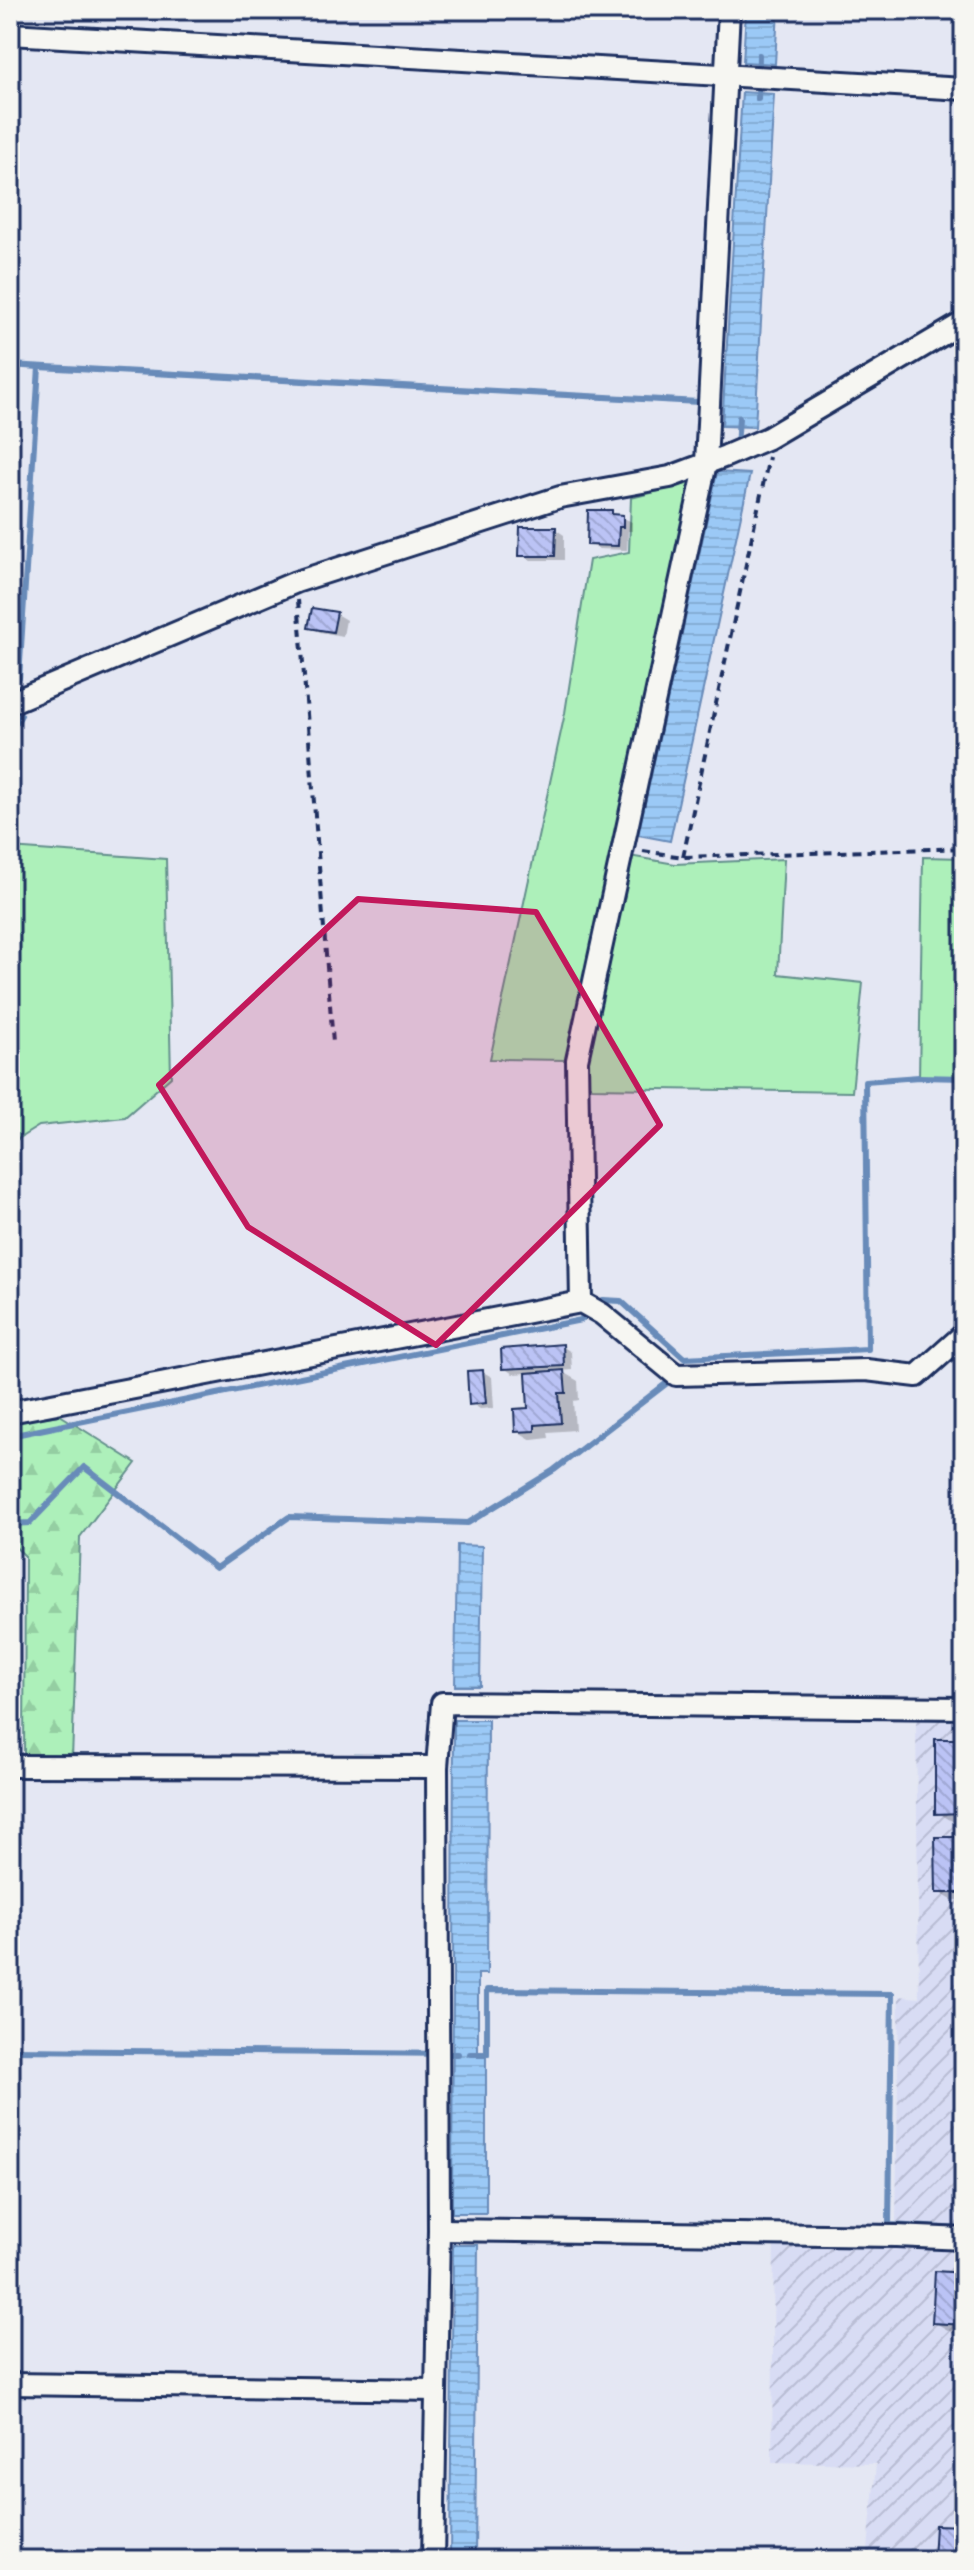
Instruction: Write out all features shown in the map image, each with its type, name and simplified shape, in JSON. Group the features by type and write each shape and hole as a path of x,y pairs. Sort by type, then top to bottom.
{"street":[{"path":"581,1302 577,1060 706,463 729,10"},
{"path":"10,34 964,89"},
{"path":"10,703 296,582 560,497 670,477 726,456 759,442 964,322"},
{"path":"10,1412 581,1302 602,1314 676,1375 866,1370 917,1376 964,1334"},
{"path":"433,2560 439,2230 437,1767 442,1703 964,1708"},
{"path":"10,1766 437,1767"},
{"path":"439,2230 964,2239"},
{"path":"10,2384 436,2390"}],"path":[{"path":"683,857 770,459 759,442"},
{"path":"296,582 333,1043"},
{"path":"623,848 683,857 964,848"}],"highlighted area":[{"path":"358,899 536,912 660,1125 436,1345 248,1227 159,1085"}],"shaded area":[{"path":"916,1718 964,1718 964,2560 867,2560 876,2464 772,2462 774,2230 896,2230 899,1996 919,1998"}],"green space":[{"path":"691,483 612,853 675,864 784,859 778,974 863,983 852,1092 592,1088 566,1060 490,1059 565,713 589,560 629,552 631,498"},
{"path":"10,848 166,859 171,1077 125,1117 39,1126 10,1144"},
{"path":"923,857 964,858 964,1078 919,1077"},
{"path":"60,1415 136,1463 80,1537 72,1759 24,1760 25,1556 10,1542 10,1422"}],"water":[{"path":"746,10 778,10 775,64 743,62"},
{"path":"742,92 774,94 755,427 722,426"},
{"path":"717,472 750,474 670,841 638,835"},
{"path":"457,1545 482,1546 480,1686 455,1686"},
{"path":"454,1720 488,1720 487,1974 478,1974 478,2057 486,2057 486,2213 452,2213"},
{"path":"453,2245 478,2245 475,2560 450,2560"}],"building":[{"path":"588,510 612,510 612,514 623,515 618,546 587,545"},
{"path":"520,527 556,527 555,556 519,556"},
{"path":"312,608 337,612 333,632 308,628"},
{"path":"563,1344 564,1366 502,1369 501,1349"},
{"path":"483,1370 486,1403 469,1405 467,1371"},
{"path":"564,1370 566,1393 559,1393 561,1423 535,1425 535,1431 515,1432 514,1409 528,1408 526,1373"},
{"path":"935,1739 964,1739 964,1813 935,1814"},
{"path":"935,1837 964,1837 964,1893 936,1893"},
{"path":"935,2271 964,2273 964,2325 932,2323"},
{"path":"935,2525 964,2526 964,2560 933,2560"}],"waterway":[{"path":"758,99 759,55"},
{"path":"10,365 699,402 39,367 10,365"},
{"path":"19,678 39,367"},
{"path":"737,447 739,418"},
{"path":"10,732 21,715"},
{"path":"10,1436 581,1320 603,1300 621,1301 684,1358 868,1349 865,1081 964,1078"},
{"path":"10,1524 30,1523 84,1467 216,1568 289,1517 468,1523 554,1470 667,1383"},
{"path":"470,2054 487,2054 487,1990 892,1994 889,2225 964,2229"},
{"path":"10,2050 458,2054"}]}
